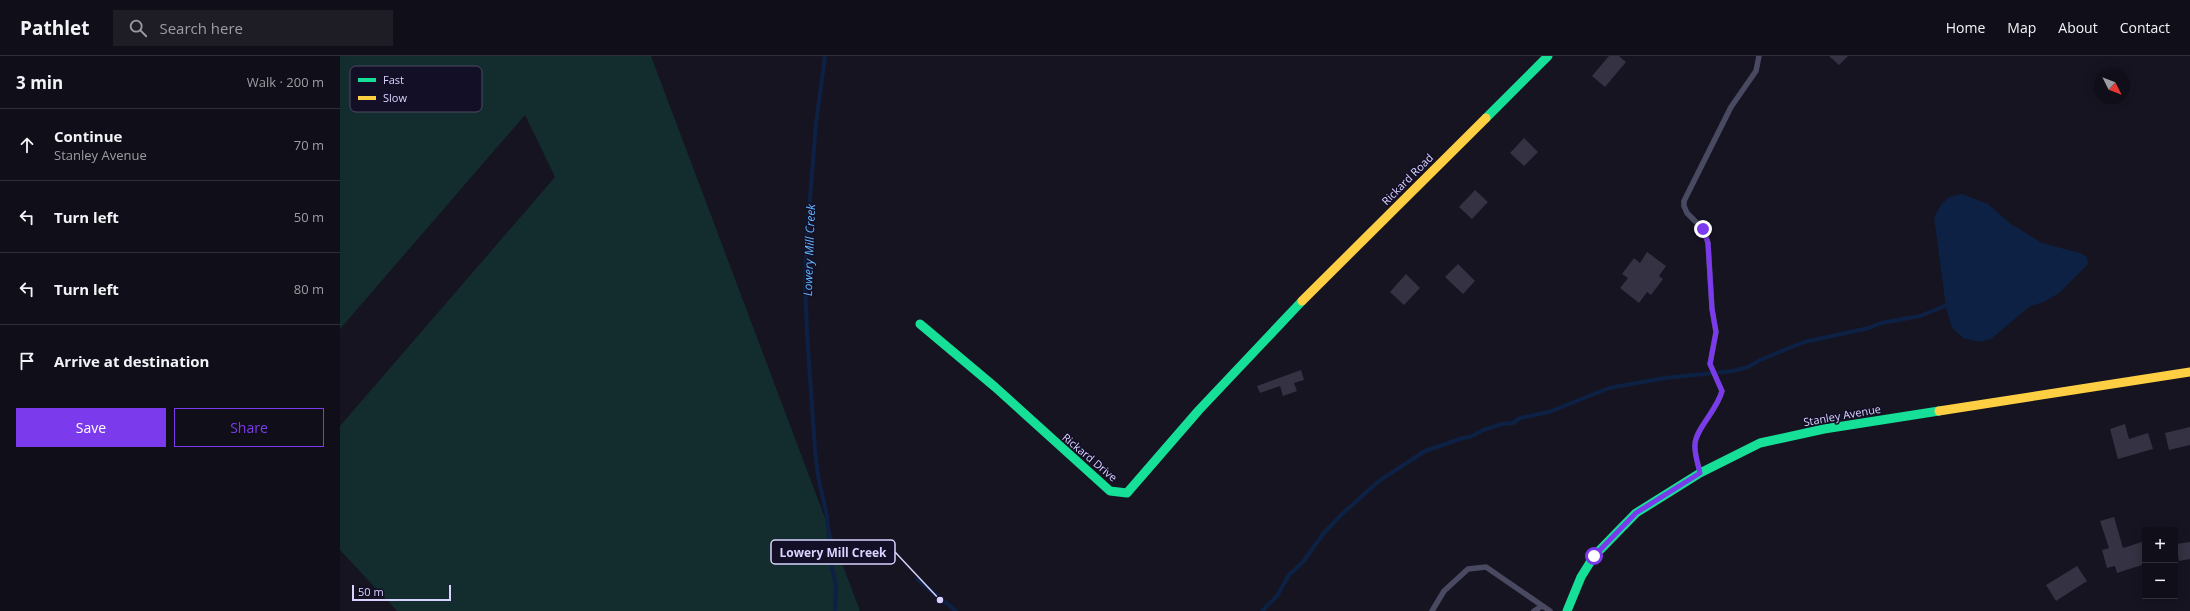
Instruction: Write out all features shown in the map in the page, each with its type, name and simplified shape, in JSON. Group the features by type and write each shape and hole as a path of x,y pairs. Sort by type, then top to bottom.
{"street":[{"name":"Rickard Road","path":"1285,320 1312,291 1548,56"},
{"name":"Rickard Drive","path":"920,324 995,387 1066,453 1110,491 1127,493 1199,410 1285,320"},
{"name":"Stanley Avenue","path":"1567,611 1581,577 1605,542 1636,513 1700,473 1760,443 1824,429 2190,372"}],"lane":[{"path":"1700,473 1694,446 1695,440 1716,408 1722,391 1710,364 1716,332 1712,309 1708,243 1703,229 1687,213 1684,206 1684,201 1731,107 1756,71 1759,56"},
{"path":"1432,611 1444,590 1468,569 1486,567 1550,611"},
{"path":"1534,611 1542,606"}],"green space":[{"path":"340,56 651,56 860,611 397,611 340,550 340,426 555,177 525,115 340,329"}],"water":[{"path":"1962,194 1988,204 2011,224 2042,243 2080,253 2087,257 2088,264 2059,293 2044,302 2030,306 1991,339 1979,342 1963,338 1952,328 1946,307 1934,217 1941,205 1949,197"}],"building":[{"path":"1609,56 1619,56 1626,62 1605,87 1592,76"},
{"path":"1829,56 1848,56 1839,65"},
{"path":"1524,138 1538,152 1524,166 1510,153"},
{"path":"1475,190 1488,202 1472,219 1459,207"},
{"path":"1647,252 1666,266 1659,276 1663,279 1651,295 1647,292 1639,303 1620,288 1628,278 1622,274 1634,258 1640,263"},
{"path":"1458,264 1475,281 1463,294 1445,277"},
{"path":"1406,274 1420,288 1404,305 1390,292"},
{"path":"1301,370 1304,380 1294,383 1297,391 1283,396 1280,386 1260,393 1257,386"},
{"path":"2125,424 2129,439 2148,433 2153,449 2118,459 2110,429"},
{"path":"2190,427 2190,445 2169,450 2165,433"},
{"path":"2114,517 2123,548 2142,542 2142,565 2117,573 2115,566 2107,568 2102,550 2109,548 2100,521"},
{"path":"2190,542 2190,559 2179,561 2178,544"},
{"path":"2077,566 2087,581 2056,601 2046,585"}],"waterway":[{"name":"Lowery Mill Creek","path":"825,56 816,123 805,282 815,450 818,476 827,516 832,568 836,585 835,611"},
{"path":"1262,611 1277,596 1289,575 1303,562 1323,534 1343,513 1379,481 1425,451 1470,437 1483,430 1502,424 1513,423 1520,418 1549,412 1609,388 1665,378 1733,371 1748,367 1760,360 1804,342 1869,328 1881,323 1920,316 1950,304"},
{"name":"Lowery Mill Creek","path":"917,579 956,611"}],"traffic: fast":[{"path":"1486,118 1548,56"},
{"path":"920,324 995,387 1110,491 1127,493 1199,410 1302,301"},
{"path":"1567,611 1581,577 1594,556 1636,513 1700,473 1760,443 1824,429 1939,411"}],"traffic: slow":[{"path":"1302,301 1486,118"},
{"path":"1939,411 2190,372"}],"place":[{"name":"Lowery Mill Creek","path":"940,600"}],"route":[{"path":"1594,556 1605,542 1636,513 1700,473 1694,446 1695,440 1716,408 1722,391 1710,364 1716,332 1712,309 1708,243 1703,229"}]}
